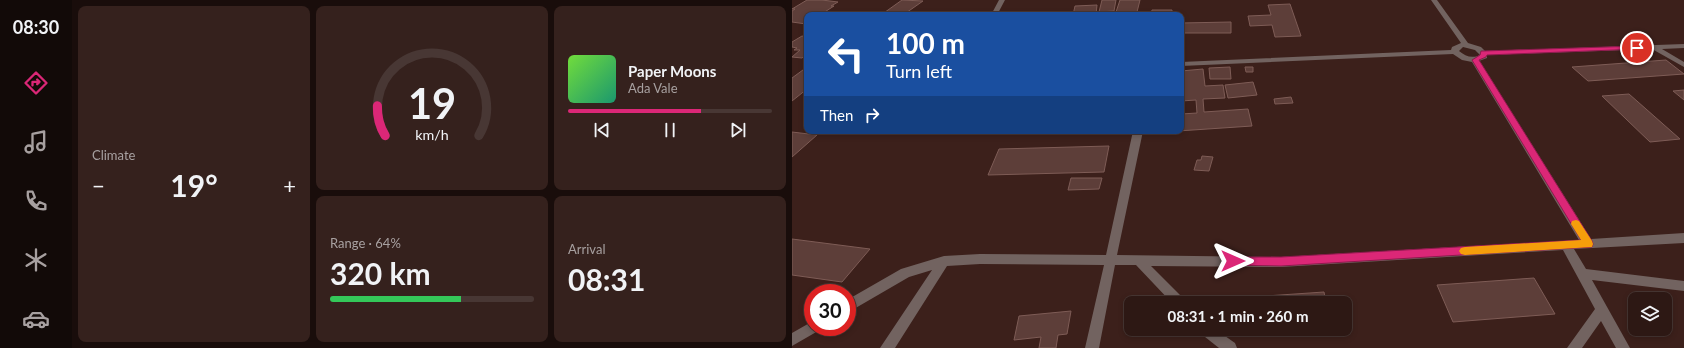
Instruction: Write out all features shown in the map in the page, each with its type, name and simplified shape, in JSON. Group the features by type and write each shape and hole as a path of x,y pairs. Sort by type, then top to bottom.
{"street":[{"path":"996,12 1002,0"},
{"path":"1434,0 1466,45"},
{"path":"1455,52 1456,47 1466,45 1480,49 1483,53 1684,46"},
{"path":"1652,47 1684,65"},
{"path":"1184,64 1455,52 1463,58 1475,60 1484,56 1483,53"},
{"path":"1475,60 1588,244"},
{"path":"1092,348 1137,134"},
{"path":"856,302 905,273 944,261 980,259 1281,262 1684,238"},
{"path":"1566,245 1623,348"},
{"path":"1138,260 1173,296"},
{"path":"887,348 944,261"},
{"path":"1582,274 1684,286"},
{"path":"1574,348 1602,309"},
{"path":"792,340 804,333"},
{"path":"1212,336 1230,348"}],"building":[{"path":"807,0 838,2 825,12 804,12 804,24 792,22 792,11 795,9 792,9"},
{"path":"902,0 923,1 907,12 885,12"},
{"path":"1102,0 1116,0 1114,11 1099,12"},
{"path":"1120,0 1140,0 1137,12 1116,12"},
{"path":"1290,4 1301,36 1275,37 1272,25 1250,26 1248,16 1271,15 1268,5"},
{"path":"1097,5 1096,12 1074,12 1075,6"},
{"path":"1152,10 1172,10 1172,12 1152,12"},
{"path":"1231,22 1231,33 1184,33 1184,23"},
{"path":"802,36 804,36 804,56 802,58 792,57 800,50 794,50 797,48 792,47 792,42"},
{"path":"1666,60 1684,74 1588,81 1572,67"},
{"path":"1230,67 1231,79 1210,79 1209,68"},
{"path":"1245,67 1253,67 1253,72 1246,72"},
{"path":"804,69 804,91 792,101 792,78"},
{"path":"1203,69 1205,86 1223,85 1225,98 1203,99 1204,112 1248,109 1252,126 1184,131 1184,114 1197,113 1196,100 1184,101 1184,71"},
{"path":"1253,82 1257,95 1228,98 1225,85"},
{"path":"1684,90 1684,100 1673,91"},
{"path":"1629,94 1680,139 1650,142 1602,96"},
{"path":"1291,97 1293,103 1275,104 1274,99"},
{"path":"792,132 817,135 792,157"},
{"path":"1109,146 1104,172 988,175 999,149"},
{"path":"1202,156 1213,157 1209,171 1194,170 1197,160 1201,160"},
{"path":"1071,178 1102,178 1099,189 1068,190"},
{"path":"792,239 870,249 842,282 792,275"},
{"path":"1534,278 1555,314 1453,322 1437,285"},
{"path":"1324,292 1325,296 1266,296"},
{"path":"1071,311 1067,334 1058,335 1056,348 1039,348 1041,337 1014,340 1019,316"}],"slow traffic":[{"path":"1465,251 1588,244 1576,224"}],"route":[{"path":"1233,261 1281,262 1588,244 1475,60 1484,56 1483,53 1637,48"}]}
